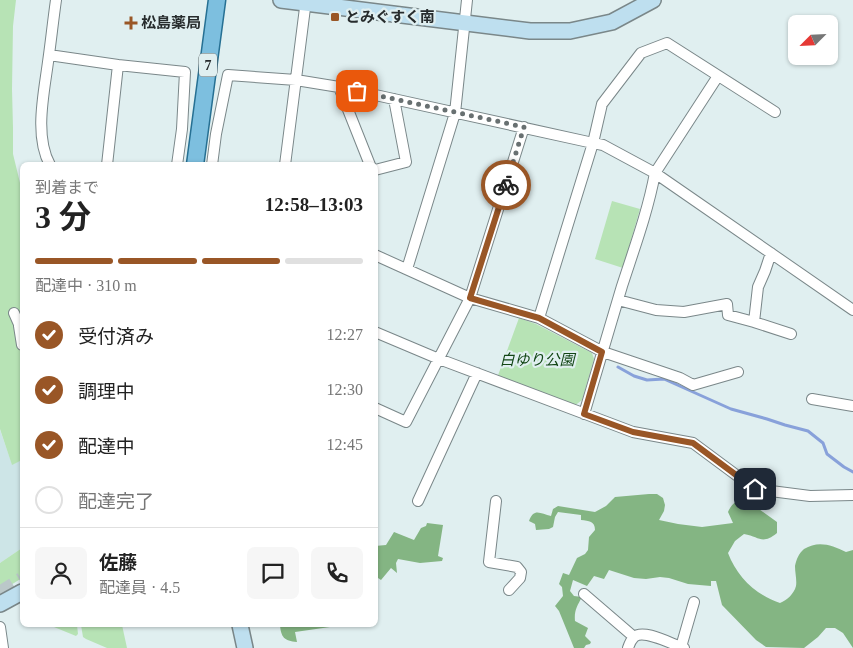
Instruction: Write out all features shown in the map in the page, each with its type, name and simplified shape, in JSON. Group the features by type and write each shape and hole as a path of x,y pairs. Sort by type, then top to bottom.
{"main road":[{"name":"7","path":"195,162 217,0"}],"street":[{"path":"49,162 43,145 42,122 56,0"},
{"path":"280,0 530,31 570,32 612,22 653,0"},
{"path":"407,270 455,113 467,0"},
{"path":"285,162 306,2"},
{"path":"539,318 593,143 602,104 641,53 666,43 775,112"},
{"path":"49,54 185,72 182,129 177,162"},
{"path":"107,162 118,64"},
{"path":"212,162 228,75 296,80 339,87 603,145 655,173 853,310"},
{"path":"584,414 645,213 655,173 718,76"},
{"path":"339,87 369,162"},
{"path":"378,169 406,162 394,98"},
{"path":"378,409 406,422 439,359 470,298 524,127"},
{"path":"754,322 758,287 766,271 771,254"},
{"path":"378,256 470,298 539,318 602,352 680,378 693,385 738,372"},
{"path":"618,300 656,310 684,312 727,304 728,315 791,334"},
{"path":"14,313 20,326"},
{"path":"378,333 439,359 633,432 693,443 755,489 810,496 853,494"},
{"path":"418,501 477,373"},
{"path":"812,399 853,406"},
{"path":"496,501 489,562 517,567 521,572 520,578 509,590"},
{"path":"0,604 20,593"},
{"path":"584,594 634,637"},
{"path":"628,648 634,637 640,634 666,640 680,647 694,602"},
{"path":"241,627 246,648"},
{"path":"0,628 3,648"}],"shaded area":[{"path":"0,430 12,464 20,461 20,549 0,563"}],"green space":[{"path":"0,0 16,0 13,26 12,89 13,154 20,183 20,461 12,465 0,429"},
{"path":"612,201 640,209 623,268 595,259"},
{"name":"白ゆり公園","path":"519,318 536,324 592,353 594,359 582,400 573,407 497,378"},
{"path":"657,494 663,498 664,511 659,520 702,527 733,523 728,512 731,506 745,499 777,522 777,533 772,537 761,539 744,534 735,541 728,553 737,570 748,584 771,600 780,603 794,592 796,584 795,564 804,549 820,544 836,547 846,552 853,550 853,648 843,633 835,628 826,628 804,648 766,647 756,640 722,605 716,581 711,581 711,586 688,584 660,577 634,578 609,570 604,579 594,576 587,586 573,580 570,591 574,596 582,597 576,609 575,621 588,628 585,636 591,642 584,648 574,648 559,611 555,606 563,596 562,587 559,584 563,573 569,575 577,558 588,550 589,537 595,530 595,527 591,522 581,520 581,515 558,512 553,527 549,529 536,530 535,524 529,521 533,514 538,512 551,516 553,509 558,506 595,512 606,506 615,497"},
{"path":"427,523 443,525 438,556 443,558 442,561 420,563 398,559 396,563 397,573 391,568 381,580 378,578 378,546 386,545 394,532 414,540 421,528 426,526"},
{"path":"20,549 20,579 6,588 0,585 0,563"},
{"path":"54,627 77,627 78,634 76,636"},
{"path":"81,627 122,627 127,648 107,648 83,637"},
{"path":"280,627 330,627 295,632 297,642 289,641 281,633"}],"waterway":[{"path":"618,367 634,376 647,380 664,379 731,409 808,431 823,443 827,454 853,472"}],"tunnel":[{"path":"0,594 20,581"}],"way so far":[{"path":"357,91 524,127 506,185"}],"place":[{"name":"とみぐすく南","path":"335,17"},
{"name":"松島薬局","path":"131,23"}],"route":[{"path":"506,185 470,298 539,318 602,352 584,414 633,432 693,443 755,489"}]}
